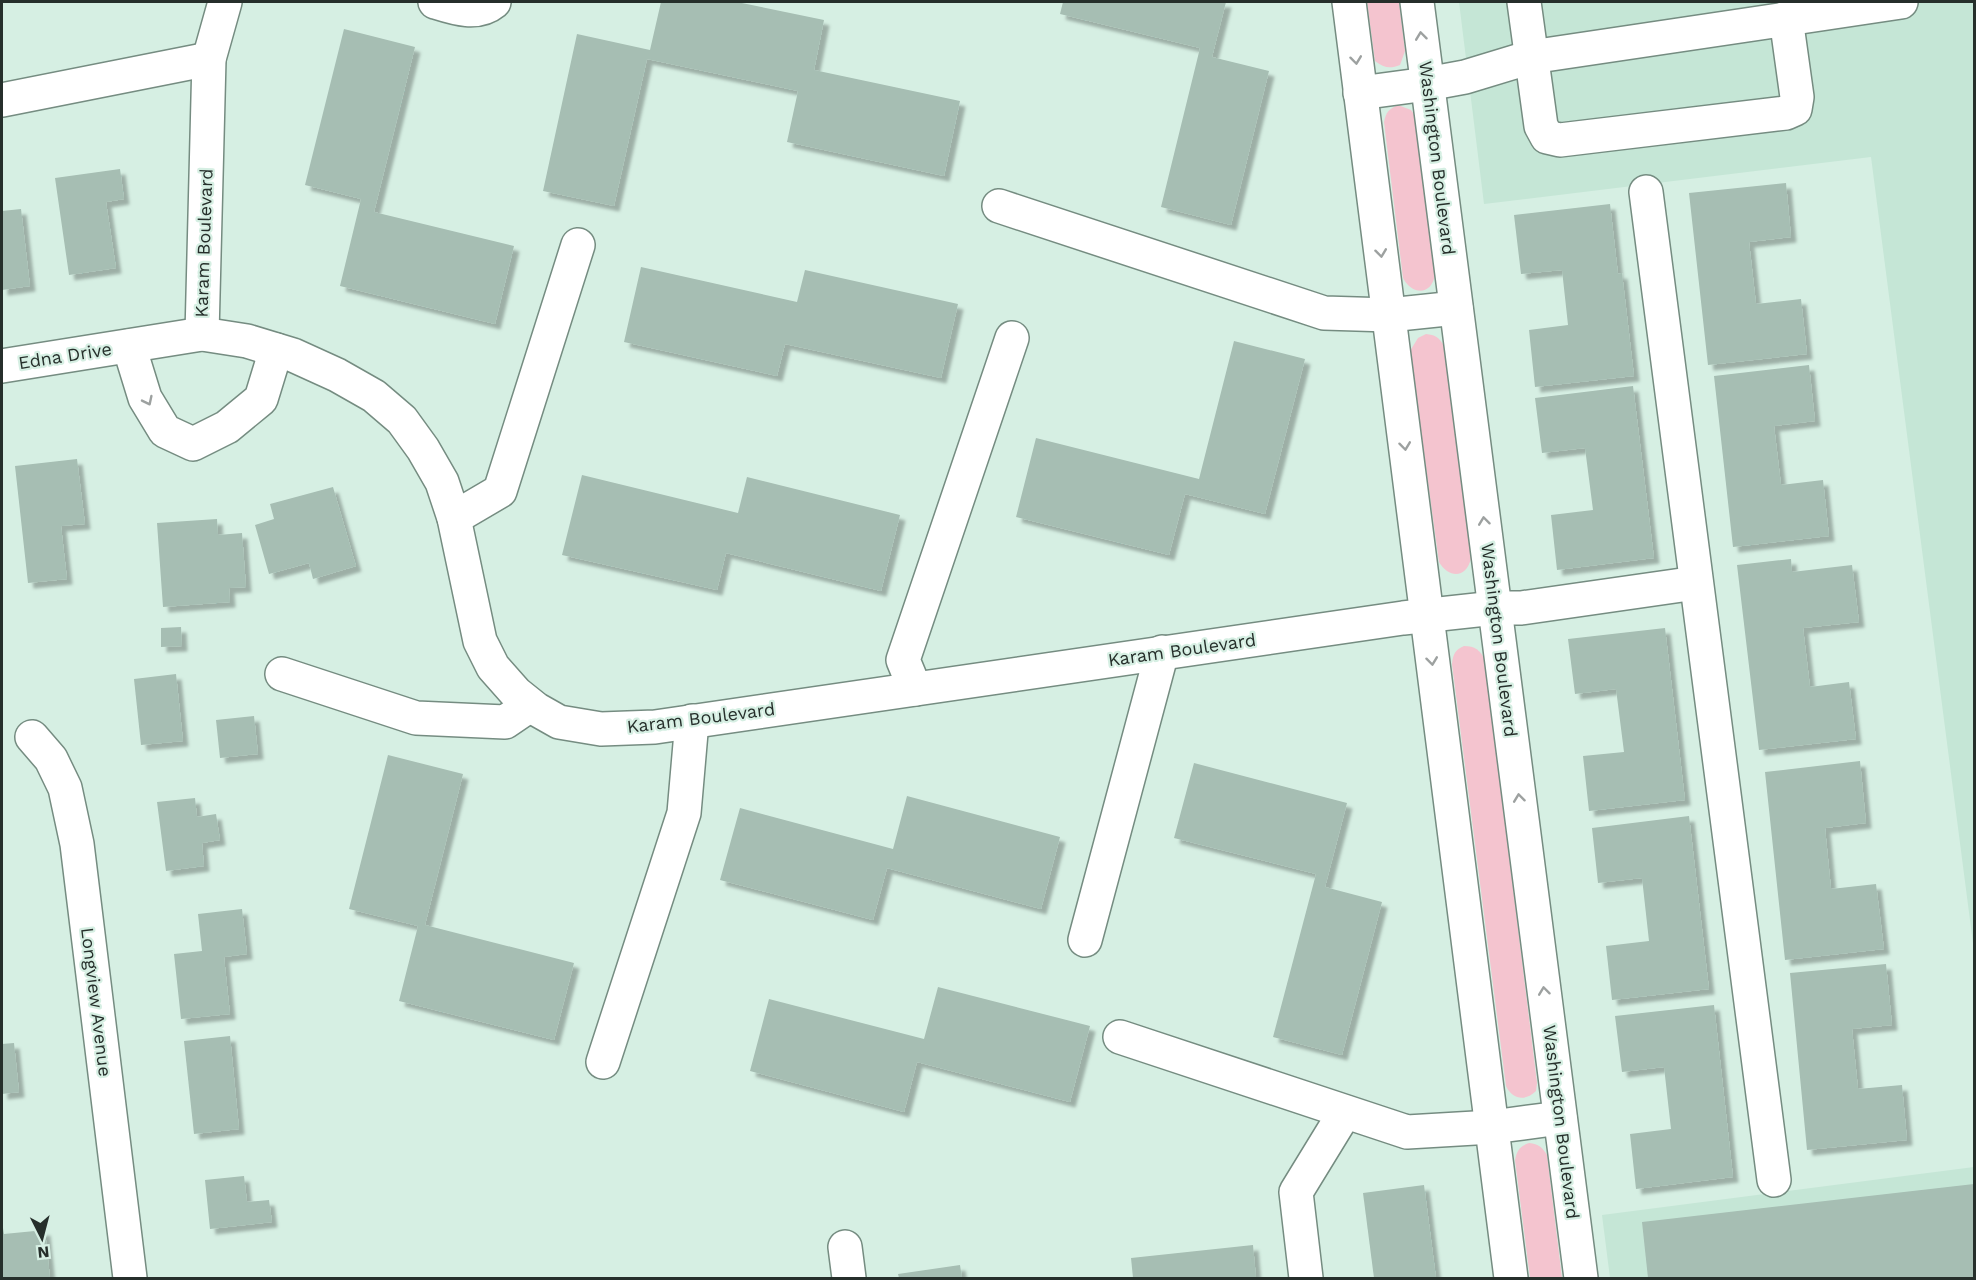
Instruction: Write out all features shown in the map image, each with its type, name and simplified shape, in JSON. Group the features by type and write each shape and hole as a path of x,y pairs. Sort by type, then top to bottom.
{"street":[{"name":"Karam Boulevard","path":"225,2 209,60 202,334 247,341 302,358 374,396 402,420 423,449 442,482 454,518 480,641 493,667 530,705 559,722 601,729 655,727 1426,615 1495,608 1521,608 1696,583"},
{"path":"435,2 458,9 476,10 494,2"},
{"path":"1349,2 1511,1278"},
{"name":"Washington Boulevard","path":"1417,2 1581,1278"},
{"path":"1524,2 1541,126 1547,137 1560,140 1785,113 1795,109 1797,97 1786,18"},
{"path":"1360,93 1465,77 1531,57 1901,2"},
{"path":"2,100 209,60"},
{"path":"1646,192 1774,1180"},
{"path":"999,206 1324,313 1389,315 1456,308"},
{"path":"454,518 500,491 578,245"},
{"name":"Edna Drive","path":"2,366 202,334"},
{"path":"915,689 903,660 1012,338"},
{"name":"Edna Drive","path":"129,346 145,398 165,431 193,444 227,427 261,399 276,350"},
{"path":"1085,940 1162,652"},
{"path":"282,674 416,718 505,722 530,705"},
{"path":"603,1062 684,813 692,722"},
{"name":"Longview Avenue","path":"32,737 51,759 65,789 77,844 130,1278"},
{"path":"1120,1037 1407,1132 1492,1127 1560,1118"},
{"path":"1306,1278 1296,1192 1345,1112"}],"shaded area":[{"path":"1367,2 1399,2 1405,51 1400,65 1387,67 1375,61"},
{"path":"1459,2 1974,2 1974,951 1871,157 1484,204"},
{"path":"1398,105 1411,110 1416,117 1435,275 1430,287 1421,291 1411,288 1403,278 1384,122 1388,111"},
{"path":"1426,334 1436,337 1444,346 1471,558 1466,569 1457,574 1443,568 1439,562 1410,351 1418,338"},
{"path":"1464,646 1477,649 1485,660 1537,1083 1536,1091 1523,1098 1512,1094 1506,1086 1452,664 1455,653"},
{"path":"1529,1143 1540,1146 1547,1155 1562,1278 1530,1278 1515,1160 1519,1149"},
{"path":"1974,1167 1974,1278 1610,1278 1602,1215"}],"building":[{"path":"661,2 737,2 824,20 814,70 960,101 944,176 787,142 798,91 647,59 614,206 543,191 577,34 650,50"},
{"path":"1063,2 1226,2 1212,57 1269,71 1231,225 1161,207 1200,48 1060,14"},
{"path":"344,29 415,47 374,212 514,246 495,324 340,286 361,199 305,185"},
{"path":"120,169 124,199 106,202 116,268 69,275 55,178"},
{"path":"1786,183 1791,237 1749,242 1756,304 1801,299 1807,354 1708,365 1689,193"},
{"path":"1610,204 1618,274 1622,273 1634,376 1535,387 1529,330 1568,325 1562,270 1521,274 1514,215"},
{"path":"21,209 30,286 2,290 2,211"},
{"path":"641,267 797,302 805,270 958,304 941,378 785,344 777,376 624,342"},
{"path":"1234,341 1305,359 1265,514 1185,494 1169,555 1016,517 1036,438 1199,479"},
{"path":"1809,365 1815,421 1774,426 1781,485 1823,480 1829,536 1733,547 1714,376"},
{"path":"1633,386 1654,558 1557,570 1551,515 1593,510 1585,448 1542,453 1535,398"},
{"path":"77,459 85,524 61,526 67,579 28,583 15,466"},
{"path":"582,475 738,513 747,477 900,515 881,591 726,553 717,590 562,555"},
{"path":"333,487 356,566 313,579 309,563 269,574 255,525 274,519 270,504"},
{"path":"217,519 218,535 242,533 246,587 229,588 230,602 163,607 157,523"},
{"path":"1791,559 1792,572 1852,565 1859,622 1803,628 1810,687 1849,682 1856,739 1759,750 1737,565"},
{"path":"181,627 182,646 161,647 161,628"},
{"path":"1665,628 1685,800 1589,811 1583,756 1624,752 1616,689 1575,694 1568,639"},
{"path":"176,674 183,741 141,745 134,679"},
{"path":"254,716 258,754 220,758 216,720"},
{"path":"388,755 463,774 425,925 574,963 554,1040 399,1001 418,926 349,909"},
{"path":"1860,761 1866,823 1825,828 1831,889 1876,884 1884,949 1785,960 1765,772"},
{"path":"1194,763 1347,803 1325,887 1382,902 1342,1055 1273,1037 1316,874 1174,838"},
{"path":"907,796 1060,837 1041,909 887,868 873,920 720,880 740,808 893,849"},
{"path":"195,798 197,817 216,814 220,840 202,843 204,866 166,871 157,802"},
{"path":"1689,816 1709,989 1612,1000 1606,946 1649,941 1642,878 1598,883 1592,828"},
{"path":"242,909 247,954 224,957 230,1014 181,1019 174,954 202,951 198,914"},
{"path":"1886,964 1892,1025 1852,1029 1858,1089 1902,1085 1907,1140 1807,1150 1790,973"},
{"path":"938,987 1090,1026 1070,1102 917,1062 904,1112 750,1071 769,999 924,1039"},
{"path":"1714,1005 1733,1177 1636,1189 1630,1134 1671,1129 1664,1067 1622,1072 1615,1016"},
{"path":"230,1036 239,1129 194,1134 184,1041"},
{"path":"14,1043 19,1092 2,1094 2,1044"},
{"path":"244,1176 247,1202 269,1200 272,1222 210,1229 205,1180"},
{"path":"1974,1184 1974,1278 1648,1278 1642,1222"},
{"path":"1424,1185 1436,1278 1374,1278 1363,1193"},
{"path":"3,1228 4,1234 45,1230 50,1278 2,1278"},
{"path":"1253,1245 1256,1278 1133,1278 1131,1258"},
{"path":"960,1265 962,1278 899,1278 898,1274"}]}
